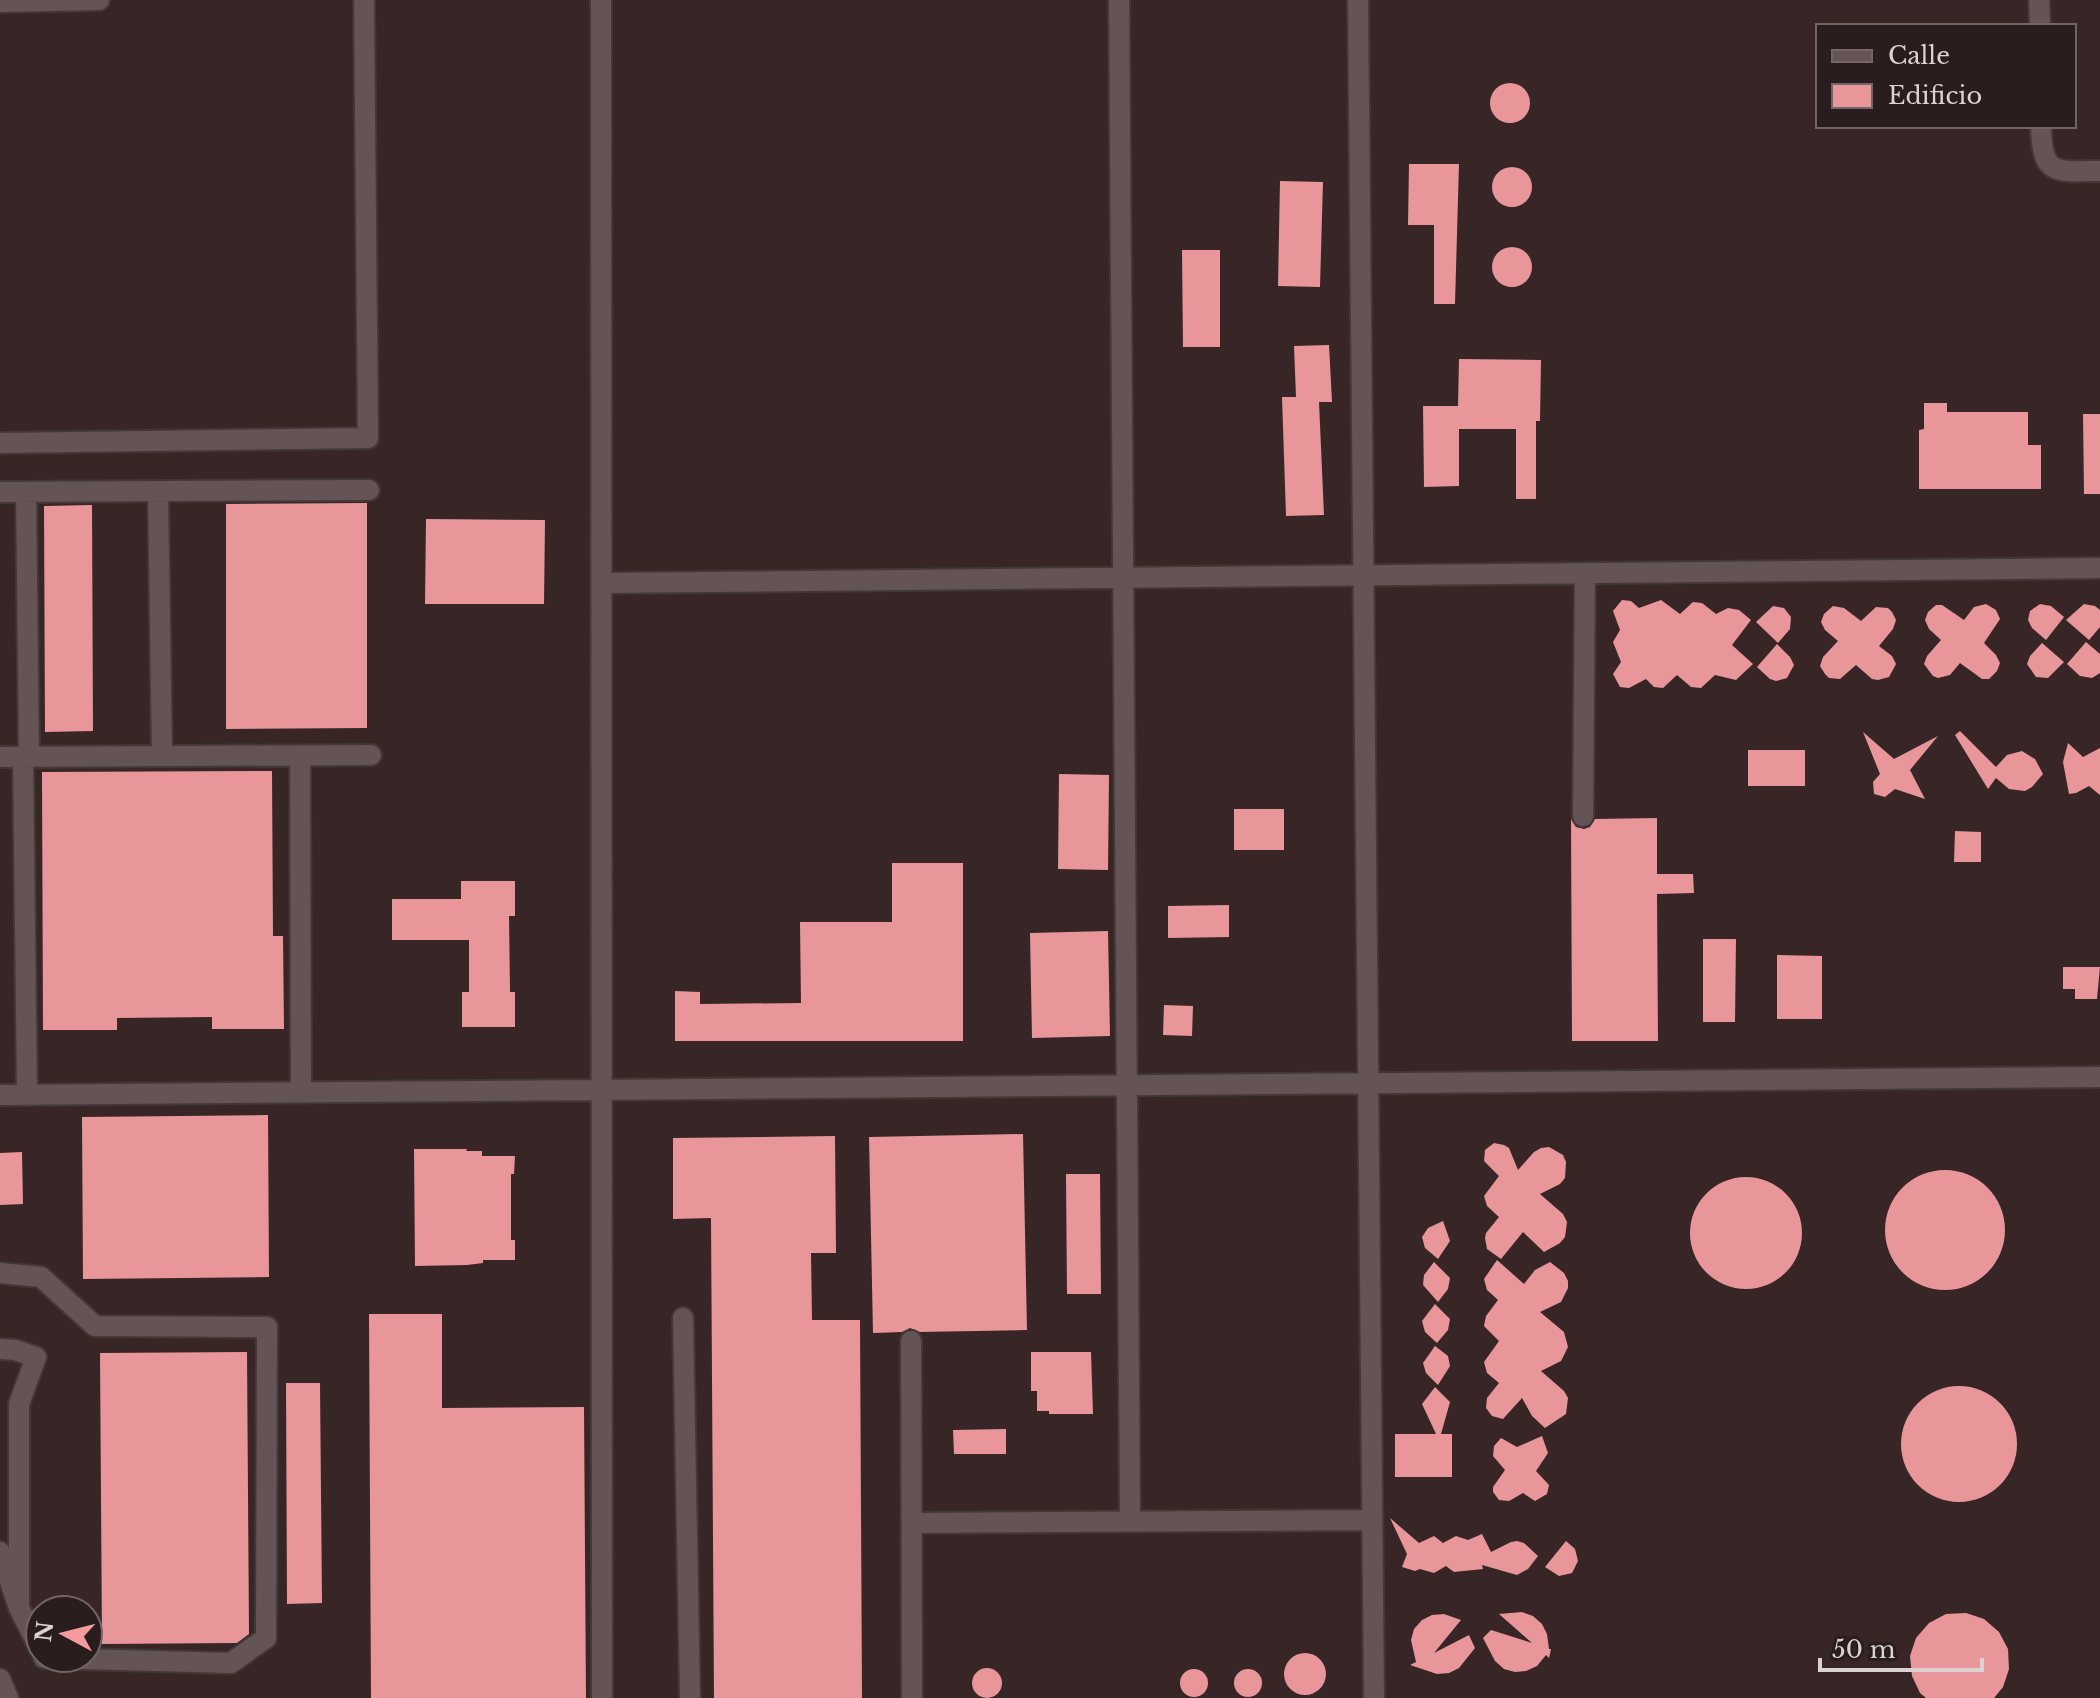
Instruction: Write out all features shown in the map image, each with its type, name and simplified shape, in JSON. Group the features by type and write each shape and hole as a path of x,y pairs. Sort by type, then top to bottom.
{"lane":[{"path":"0,2 99,0"},
{"path":"0,443 368,438 364,0"},
{"path":"601,0 602,1698"},
{"path":"1119,0 1130,1521"},
{"path":"1358,0 1374,1698"},
{"path":"2039,0 2040,24"},
{"path":"2041,128 2043,157 2049,165 2063,171 2100,171"},
{"path":"0,492 369,490"},
{"path":"158,491 162,756"},
{"path":"26,492 27,1095"},
{"path":"602,583 2100,568"},
{"path":"1583,816 1585,573"},
{"path":"0,757 371,755"},
{"path":"300,756 301,1092"},
{"path":"0,1095 2100,1077"},
{"path":"0,1273 41,1277 95,1326 267,1327 266,1638 231,1663 104,1660"},
{"path":"683,1318 690,1698"},
{"path":"911,1341 912,1698"},
{"path":"0,1349 36,1357 19,1404 19,1608"},
{"path":"913,1523 1372,1520"},
{"path":"0,1552 24,1618"},
{"path":"0,1679 8,1698"}],"shaded area":[{"path":"0,0 2100,0 2100,1698 0,1698"}],"building":[{"path":"1510,83 1524,89 1530,103 1524,117 1510,123 1496,117 1490,103 1496,89"},
{"path":"1409,164 1459,164 1455,304 1434,304 1434,225 1408,225"},
{"path":"1512,167 1526,173 1532,187 1526,201 1512,207 1498,201 1492,187 1498,173"},
{"path":"1280,181 1323,182 1320,287 1278,286"},
{"path":"1512,247 1526,253 1532,267 1526,281 1512,287 1498,281 1492,267 1498,253"},
{"path":"1182,250 1220,250 1220,347 1183,347"},
{"path":"1329,345 1332,402 1319,402 1324,515 1286,516 1282,397 1296,397 1294,346"},
{"path":"1459,359 1541,360 1540,421 1536,421 1536,499 1516,499 1516,429 1459,429 1459,486 1424,487 1423,406 1458,406"},
{"path":"1924,403 1947,403 1947,412 2028,412 2028,445 2041,445 2041,489 1919,489 1919,430 1924,429"},
{"path":"2083,414 2100,414 2100,494 2084,494"},
{"path":"367,503 367,728 226,729 226,504"},
{"path":"92,505 93,731 45,732 44,506"},
{"path":"426,519 545,520 544,604 425,604"},
{"path":"1622,600 1631,601 1639,608 1661,600 1680,614 1693,602 1702,603 1716,614 1728,608 1739,610 1751,620 1732,645 1753,664 1736,680 1715,675 1701,688 1691,687 1677,675 1663,688 1654,687 1646,679 1629,688 1620,687 1613,674 1621,662 1613,642 1620,630 1613,611"},
{"path":"1986,604 1996,610 2000,619 1984,643 2000,663 1997,671 1989,679 1982,679 1960,663 1950,675 1933,676 1924,664 1941,640 1929,629 1925,620 1928,612 1936,605 1942,605 1964,620 1974,607"},
{"path":"2040,604 2051,606 2064,617 2046,640 2028,620 2030,611"},
{"path":"2084,604 2100,610 2100,627 2089,640 2066,620"},
{"path":"1773,606 1784,608 1791,617 1790,629 1778,643 1756,622"},
{"path":"1833,606 1844,608 1861,621 1876,607 1888,608 1892,612 1896,620 1893,629 1879,646 1892,656 1896,664 1889,677 1872,679 1856,665 1840,679 1829,678 1825,674 1820,666 1823,657 1838,641 1821,622"},
{"path":"2086,642 2100,654 2100,673 2092,678 2080,676 2067,664"},
{"path":"2042,643 2064,662 2048,678 2036,677 2027,664"},
{"path":"1777,644 1794,665 1787,678 1776,681 1757,667"},
{"path":"1960,731 1996,767 2007,755 2022,751 2035,759 2043,774 2025,791 2009,789 1996,778 1988,789 1955,735"},
{"path":"1863,732 1894,759 1938,736 1910,770 1925,799 1895,789 1885,797 1874,794 1873,782 1880,774"},
{"path":"2068,743 2083,757 2100,748 2100,795 2089,786 2069,794 2063,762"},
{"path":"1748,750 1805,750 1805,786 1748,786"},
{"path":"272,771 273,936 283,936 284,1029 212,1029 212,1017 117,1018 117,1030 43,1030 42,772"},
{"path":"1059,774 1109,775 1108,870 1058,869"},
{"path":"1234,809 1284,809 1284,850 1234,850"},
{"path":"1657,818 1657,874 1693,874 1694,893 1657,894 1658,1041 1572,1041 1571,819 1576,827 1584,829 1590,827 1595,819"},
{"path":"1955,831 1981,832 1981,862 1954,862"},
{"path":"892,863 963,863 963,1041 675,1041 675,991 700,992 700,1004 801,1003 800,922 892,922"},
{"path":"461,881 515,881 515,916 509,916 510,992 515,992 515,1027 462,1027 462,992 469,992 469,940 392,940 392,899 461,899"},
{"path":"1229,905 1229,937 1168,938 1168,906"},
{"path":"1108,931 1110,1036 1032,1038 1030,933"},
{"path":"1703,939 1736,939 1735,1022 1703,1022"},
{"path":"1777,955 1822,956 1822,1019 1777,1019"},
{"path":"2063,967 2100,967 2097,999 2075,999 2075,989 2063,989"},
{"path":"1164,1005 1193,1006 1192,1036 1163,1035"},
{"path":"268,1115 269,1277 83,1279 82,1117"},
{"path":"1023,1134 1027,1330 920,1332 910,1328 902,1332 873,1333 869,1137"},
{"path":"835,1136 836,1253 811,1253 812,1320 860,1320 862,1698 714,1698 711,1218 673,1219 673,1138"},
{"path":"1494,1143 1509,1148 1518,1170 1541,1148 1549,1147 1563,1155 1565,1178 1540,1194 1563,1214 1567,1222 1565,1237 1544,1252 1523,1232 1501,1259 1487,1249 1486,1233 1499,1217 1487,1206 1484,1196 1499,1176 1484,1161 1485,1150"},
{"path":"414,1149 467,1149 482,1151 482,1156 515,1156 514,1174 511,1174 511,1240 515,1240 515,1260 415,1266"},
{"path":"22,1152 23,1204 0,1205 0,1153"},
{"path":"1945,1170 1968,1175 1987,1188 2000,1207 2005,1230 2000,1253 1987,1272 1968,1285 1945,1290 1922,1285 1903,1272 1890,1253 1885,1230 1890,1207 1903,1188 1922,1175"},
{"path":"1066,1174 1100,1174 1101,1294 1067,1294"},
{"path":"1746,1177 1767,1181 1786,1193 1798,1212 1802,1233 1798,1254 1786,1273 1767,1285 1746,1289 1725,1285 1706,1273 1694,1254 1690,1233 1694,1212 1706,1193 1725,1181"},
{"path":"1443,1221 1450,1241 1438,1259 1425,1248 1422,1237 1428,1228"},
{"path":"1497,1260 1524,1284 1535,1270 1550,1262 1564,1273 1568,1281 1561,1302 1540,1312 1564,1332 1568,1347 1561,1361 1541,1371 1568,1398 1566,1414 1545,1428 1532,1416 1522,1398 1503,1419 1492,1416 1486,1408 1487,1398 1499,1383 1487,1373 1484,1362 1499,1341 1484,1326 1486,1316 1498,1300 1487,1290 1484,1279"},
{"path":"1434,1262 1450,1278 1448,1289 1438,1302 1423,1285 1424,1275"},
{"path":"1435,1304 1450,1319 1448,1330 1437,1343 1425,1332 1422,1321"},
{"path":"369,1314 442,1314 442,1408 584,1407 586,1698 371,1698"},
{"path":"1435,1346 1448,1356 1450,1366 1438,1385 1426,1373 1423,1363"},
{"path":"247,1352 249,1634 237,1643 104,1644 100,1353"},
{"path":"1031,1352 1091,1352 1093,1414 1037,1411 1037,1391 1031,1391"},
{"path":"286,1383 320,1383 322,1603 287,1604"},
{"path":"1959,1386 1981,1390 2000,1403 2013,1422 2017,1444 2013,1466 2000,1485 1981,1498 1959,1502 1937,1498 1918,1485 1905,1466 1901,1444 1905,1422 1918,1403 1937,1390"},
{"path":"1435,1387 1450,1402 1441,1434 1452,1434 1452,1477 1395,1477 1395,1434 1436,1434 1422,1404"},
{"path":"1006,1429 1006,1454 954,1454 953,1430"},
{"path":"1542,1436 1548,1453 1536,1471 1549,1485 1547,1494 1535,1501 1523,1493 1509,1501 1499,1500 1493,1487 1505,1470 1493,1456 1494,1446 1501,1438 1517,1447"},
{"path":"1390,1518 1419,1543 1434,1536 1443,1543 1456,1536 1468,1540 1482,1534 1491,1552 1517,1541 1524,1543 1538,1556 1528,1569 1517,1575 1482,1565 1483,1569 1454,1572 1446,1566 1434,1573 1420,1569 1415,1571 1402,1567 1407,1554"},
{"path":"1566,1541 1575,1549 1578,1561 1572,1573 1559,1576 1545,1567"},
{"path":"1522,1612 1542,1624 1551,1649 1549,1658 1546,1655 1537,1666 1515,1672 1504,1669 1495,1661 1483,1638 1491,1630 1532,1643 1499,1614"},
{"path":"1966,1613 1984,1619 1999,1632 2008,1649 2009,1669 2003,1687 1994,1698 1926,1698 1912,1676 1910,1656 1916,1638 1929,1623 1946,1614"},
{"path":"1444,1614 1461,1620 1434,1653 1469,1635 1475,1648 1459,1668 1449,1673 1437,1674 1410,1665 1416,1662 1411,1640 1414,1629 1432,1615"},
{"path":"1305,1653 1320,1659 1326,1674 1320,1689 1305,1695 1290,1689 1284,1674 1290,1659"},
{"path":"987,1668 998,1672 1002,1683 998,1694 987,1698 976,1694 972,1683 976,1672"},
{"path":"1194,1669 1204,1673 1208,1683 1204,1693 1194,1697 1184,1693 1180,1683 1184,1673"},
{"path":"1248,1669 1258,1673 1262,1683 1258,1693 1248,1697 1238,1693 1234,1683 1238,1673"}]}
